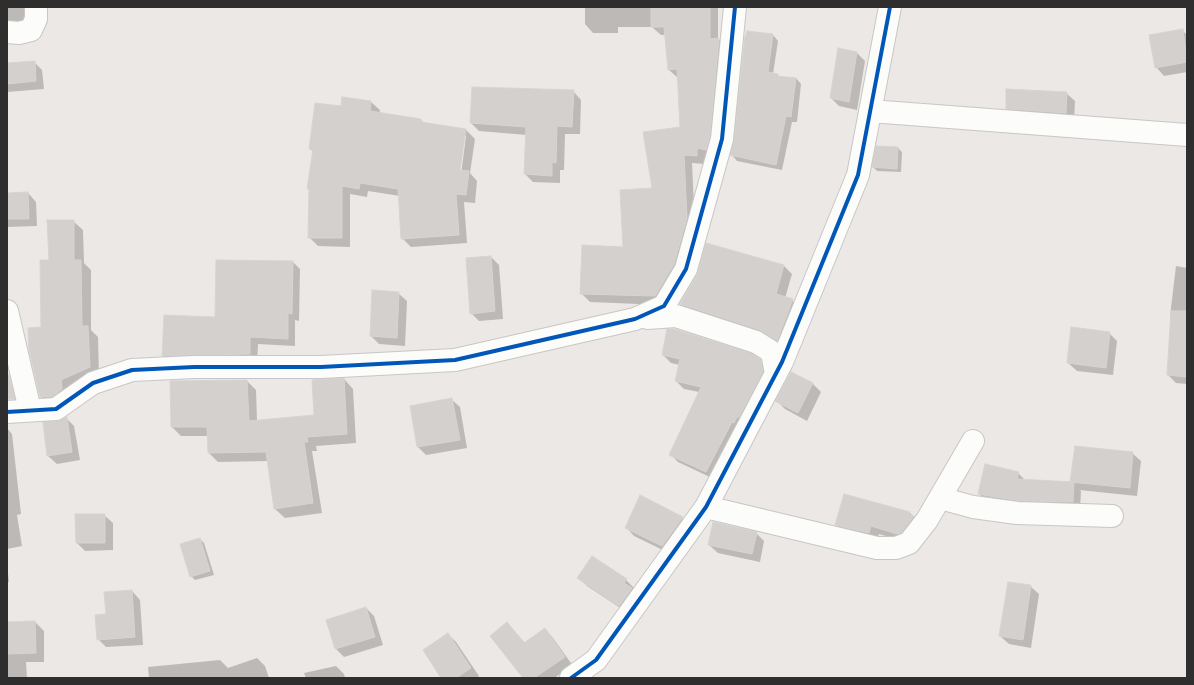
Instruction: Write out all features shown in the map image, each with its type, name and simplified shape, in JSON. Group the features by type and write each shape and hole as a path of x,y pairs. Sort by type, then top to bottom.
{"street":[{"path":"7,32 19,33 31,30 36,19 36,7"},
{"path":"635,319 664,306 686,269 722,139 735,7"},
{"path":"570,678 596,660 706,507 776,374 858,174 890,7"},
{"path":"870,111 1187,135"},
{"path":"7,311 30,410"},
{"path":"7,412 56,409 93,383 132,370 320,367 455,360 635,319 676,316 756,342 772,352 776,374"},
{"path":"706,507 877,548 896,548 909,543 917,534 973,441"},
{"path":"940,498 973,507 1017,513 1112,516"}],"building":[{"path":"651,7 710,7 710,39 719,38 710,137 706,150 697,148 697,156 684,155 687,218 674,264 655,296 580,294 582,245 623,247 620,190 652,188 643,132 680,127 677,69 668,70 664,27 651,27"},
{"path":"1183,29 1187,62 1155,68 1149,35"},
{"path":"747,31 773,34 768,72 778,74 778,76 796,78 791,117 786,116 776,165 730,155 734,140 745,36"},
{"path":"838,48 857,52 849,102 830,98"},
{"path":"35,61 36,81 7,84 7,63"},
{"path":"472,87 574,90 572,127 557,126 556,163 552,162 552,176 524,174 526,127 470,123"},
{"path":"1006,89 1067,92 1066,113 1006,109"},
{"path":"342,97 371,101 370,111 421,119 421,122 466,129 460,170 469,171 466,195 456,194 459,235 401,239 398,189 360,183 359,189 342,186 342,238 308,238 309,189 307,189 313,149 309,149 315,103 341,106"},
{"path":"876,146 898,147 897,169 872,167"},
{"path":"28,192 29,219 7,219 7,193"},
{"path":"47,220 74,220 74,260 81,260 82,326 88,326 90,367 61,380 62,389 52,397 40,397 29,349 28,328 41,327 40,260 49,260"},
{"path":"706,243 784,265 776,294 793,299 777,341 760,330 680,304 697,275"},
{"path":"491,256 495,311 470,314 466,258"},
{"path":"216,260 293,261 292,314 288,313 288,339 250,337 250,354 162,356 164,315 215,317"},
{"path":"372,290 399,292 397,338 370,336"},
{"path":"1171,311 1187,311 1187,377 1167,375"},
{"path":"1071,327 1110,332 1106,368 1067,363"},
{"path":"667,329 674,329 751,353 761,360 763,372 739,417 737,417 734,423 732,422 706,472 669,455 701,387 675,381 680,359 662,355"},
{"path":"791,372 813,383 798,413 775,401"},
{"path":"7,375 9,375 15,399 7,399"},
{"path":"344,378 347,434 307,437 308,442 304,442 313,503 274,509 266,452 208,453 207,427 171,427 170,381 247,380 249,421 314,415 312,380"},
{"path":"452,398 460,440 417,447 410,406"},
{"path":"67,417 72,452 47,456 43,422 57,421"},
{"path":"1075,446 1133,452 1130,488 1070,482"},
{"path":"985,464 1019,472 1017,479 1074,482 1073,502 1018,501 978,494"},
{"path":"844,494 910,512 909,515 914,516 901,533 897,534 871,526 869,533 835,525"},
{"path":"640,495 683,517 662,546 625,528"},
{"path":"75,514 105,514 105,543 76,543"},
{"path":"713,522 757,532 752,554 708,545"},
{"path":"200,538 210,571 190,577 180,544"},
{"path":"592,556 627,579 624,583 632,588 619,606 577,578"},
{"path":"1008,582 1031,585 1023,640 999,636"},
{"path":"132,590 135,637 97,640 95,615 106,614 104,592"},
{"path":"366,607 375,637 335,649 326,620"},
{"path":"35,621 36,653 7,654 7,622"},
{"path":"507,622 524,643 545,628 565,657 534,678 523,678 490,636"},
{"path":"448,633 471,668 456,678 441,678 423,650"}],"cycle path":[{"path":"7,412 56,409 93,383 132,370 194,367 321,367 455,360 635,319 664,306 686,269 722,139 735,7"},
{"path":"571,678 596,660 706,507 782,362 858,175 890,7"}]}
